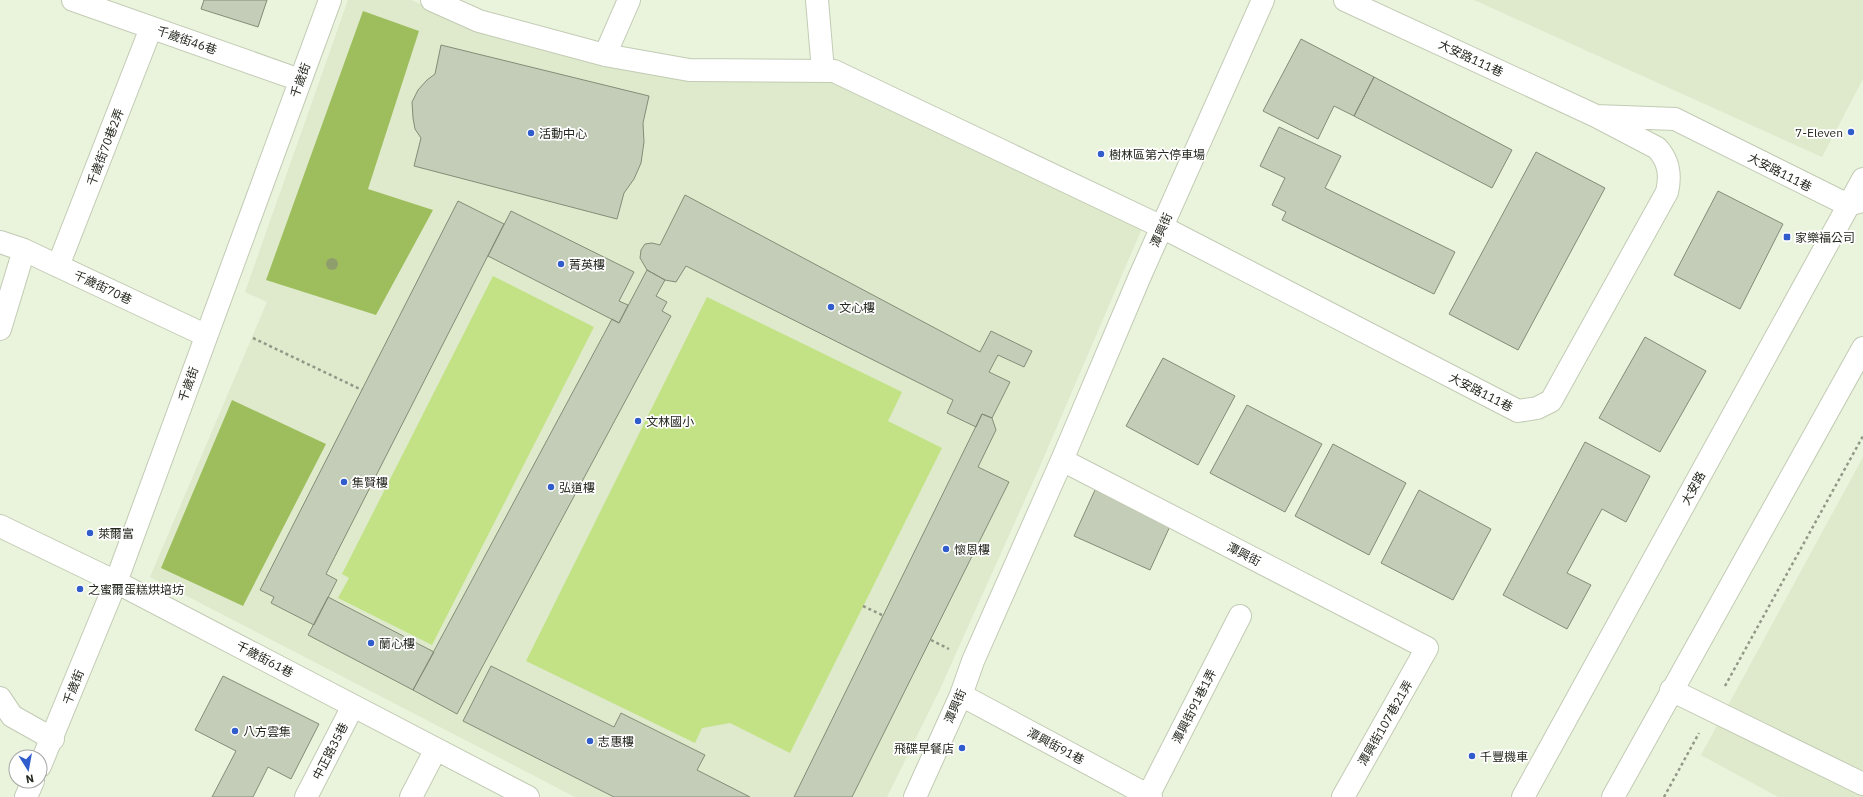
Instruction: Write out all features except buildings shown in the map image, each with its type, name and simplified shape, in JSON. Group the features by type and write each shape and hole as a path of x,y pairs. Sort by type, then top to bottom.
{"street":[{"name":"千歲街46巷","path":"73,0 121,8 151,28 300,80"},
{"name":"千歲街","path":"48,749 116,582 205,335 330,0"},
{"name":"大安路111巷","path":"432,0 479,21 605,55 689,70 834,71 1162,227 1518,411 1537,408 1551,401 1667,192 1670,179 1664,156 1656,148 1596,116 1345,0"},
{"path":"605,55 629,0"},
{"path":"817,0 822,71"},
{"name":"潭興街","path":"915,797 961,695 973,661 1062,460 1162,227 1263,0"},
{"name":"千歲街70巷2弄","path":"58,266 151,28"},
{"name":"大安路111巷","path":"1596,116 1675,119 1856,203"},
{"name":"大安路","path":"1524,797 1856,203 1863,179"},
{"name":"千歲街70巷","path":"0,242 24,250 205,335"},
{"path":"0,329 24,250"},
{"path":"1613,797 1671,690 1863,348"},
{"name":"潭興街","path":"1062,460 1427,648"},
{"name":"千歲街61巷","path":"0,526 116,582 528,797"},
{"name":"潭興街91巷1弄","path":"1149,796 1240,616"},
{"name":"潭興街107巷21弄","path":"1343,797 1427,648"},
{"path":"1671,690 1863,784"},
{"name":"潭興街91巷","path":"961,695 1149,796"},
{"path":"0,698 12,716 53,738"},
{"name":"中正路35巷","path":"306,797 353,706"},
{"path":"411,797 436,749"}],"path":[{"path":"253,338 362,390"},
{"path":"1664,797 1863,436"},
{"path":"863,606 884,616"}],"shaded area":[{"name":"文林國小","path":"348,0 411,0 478,29 628,70 833,79 1143,226 1037,473 940,689 887,797 575,797 150,577 267,302 245,292"},
{"path":"1474,0 1863,0 1863,79 1822,157"},
{"path":"1863,457 1863,797 1778,797 1701,755"}],"green space":[{"path":"363,11 419,31 368,189 433,210 376,315 266,280"},
{"path":"493,276 594,327 432,645 338,598 349,578 342,574"},
{"path":"707,297 902,392 888,421 942,448 790,753 730,723 702,728 695,743 526,661"},
{"path":"232,400 326,444 243,606 161,568"}],"place":[{"name":"7-Eleven","path":"1851,132"},
{"name":"活動中心","path":"531,133"},
{"name":"樹林區第六停車場","path":"1101,154"},
{"name":"家樂福公司","path":"1787,237"},
{"name":"菁英樓","path":"561,264"},
{"name":"文心樓","path":"831,307"},
{"name":"文林國小","path":"638,421"},
{"name":"集賢樓","path":"344,482"},
{"name":"弘道樓","path":"551,487"},
{"name":"萊爾富","path":"90,533"},
{"name":"懷恩樓","path":"946,549"},
{"name":"之蜜爾蛋糕烘培坊","path":"80,589"},
{"name":"蘭心樓","path":"371,643"},
{"name":"八方雲集","path":"235,731"},
{"name":"志惠樓","path":"590,741"},
{"name":"飛碟早餐店","path":"962,748"},
{"name":"千豐機車","path":"1472,756"}]}
